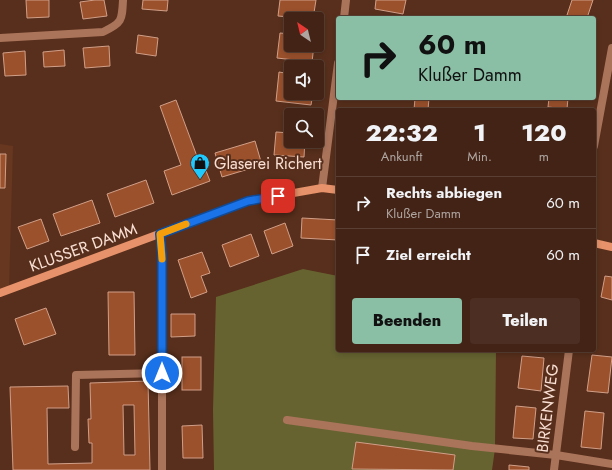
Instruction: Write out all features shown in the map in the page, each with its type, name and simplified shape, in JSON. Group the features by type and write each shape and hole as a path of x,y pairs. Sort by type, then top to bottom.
{"main road":[{"name":"KLUSSER DAMM","path":"0,294 248,201 322,188 336,190"},
{"path":"596,243 612,247"}],"street":[{"path":"0,38 103,32 117,26 122,15 124,0"},
{"path":"344,16 346,0"},
{"path":"596,128 612,48"},
{"path":"322,188 336,78"},
{"path":"160,234 162,254 162,470"},
{"name":"BIRKENWEG","path":"554,470 569,352"},
{"path":"75,447 76,375 162,373"},
{"path":"287,420 472,446 556,455 612,464"}],"shaded area":[{"path":"0,144 13,146 9,290 0,293"},
{"path":"303,269 336,276 336,352 496,352 495,449 492,470 214,470 213,410 216,297"}],"building":[{"path":"26,0 49,0 49,17 27,18"},
{"path":"104,0 107,16 83,19 80,2"},
{"path":"143,0 168,0 167,11 142,9"},
{"path":"280,0 316,0 314,12 284,12 284,17 278,16"},
{"path":"376,0 406,0 403,14 375,9"},
{"path":"572,0 593,0 588,16 567,15"},
{"path":"280,33 284,33 284,52 313,52 312,60 277,58"},
{"path":"138,35 158,38 156,56 136,53"},
{"path":"109,46 110,66 85,68 83,48"},
{"path":"64,50 65,66 44,67 43,52"},
{"path":"25,51 26,75 5,76 3,53"},
{"path":"279,72 284,73 284,100 312,100 311,105 276,101"},
{"path":"176,100 198,159 201,158 210,181 172,195 164,171 181,165 160,106"},
{"path":"415,100 429,100 428,108 414,108"},
{"path":"549,100 568,100 567,108 548,107"},
{"path":"276,132 284,133 284,148 305,148 304,157 274,155"},
{"path":"255,141 262,165 222,177 215,153"},
{"path":"0,154 6,154 5,188 0,188"},
{"path":"146,180 154,203 115,217 107,194"},
{"path":"92,200 100,223 61,236 53,214"},
{"path":"302,218 336,220 336,240 301,238"},
{"path":"41,219 49,241 27,249 18,227"},
{"path":"285,223 293,246 272,254 264,231"},
{"path":"251,234 259,256 230,267 222,245"},
{"path":"202,252 210,273 201,276 207,292 191,298 178,260"},
{"path":"605,276 612,277 612,300 601,297"},
{"path":"108,292 134,292 135,355 109,355"},
{"path":"46,308 56,334 24,345 15,319"},
{"path":"171,314 195,314 195,336 171,337"},
{"path":"592,355 612,357 608,393 587,391"},
{"path":"522,356 544,358 541,391 518,388"},
{"path":"182,357 201,357 201,390 182,390"},
{"path":"148,381 150,470 13,470 10,387 68,386 69,408 47,408 48,464 92,463 92,443 89,443 88,419 91,419 90,383","holes":["123,405 134,405 135,455 124,455"]},
{"path":"516,406 536,408 533,439 513,438"},
{"path":"585,411 604,413 601,449 581,447"},
{"path":"202,425 203,458 183,458 182,426"},
{"path":"356,442 455,455 453,470 352,469"},
{"path":"509,465 529,467 529,470 509,470"}],"slow traffic":[{"path":"162,259 160,234 186,224"}],"place":[{"name":"Glaserei Richert","path":"200,180"}],"route":[{"path":"162,373 162,254 160,234 248,201 278,196"}]}
